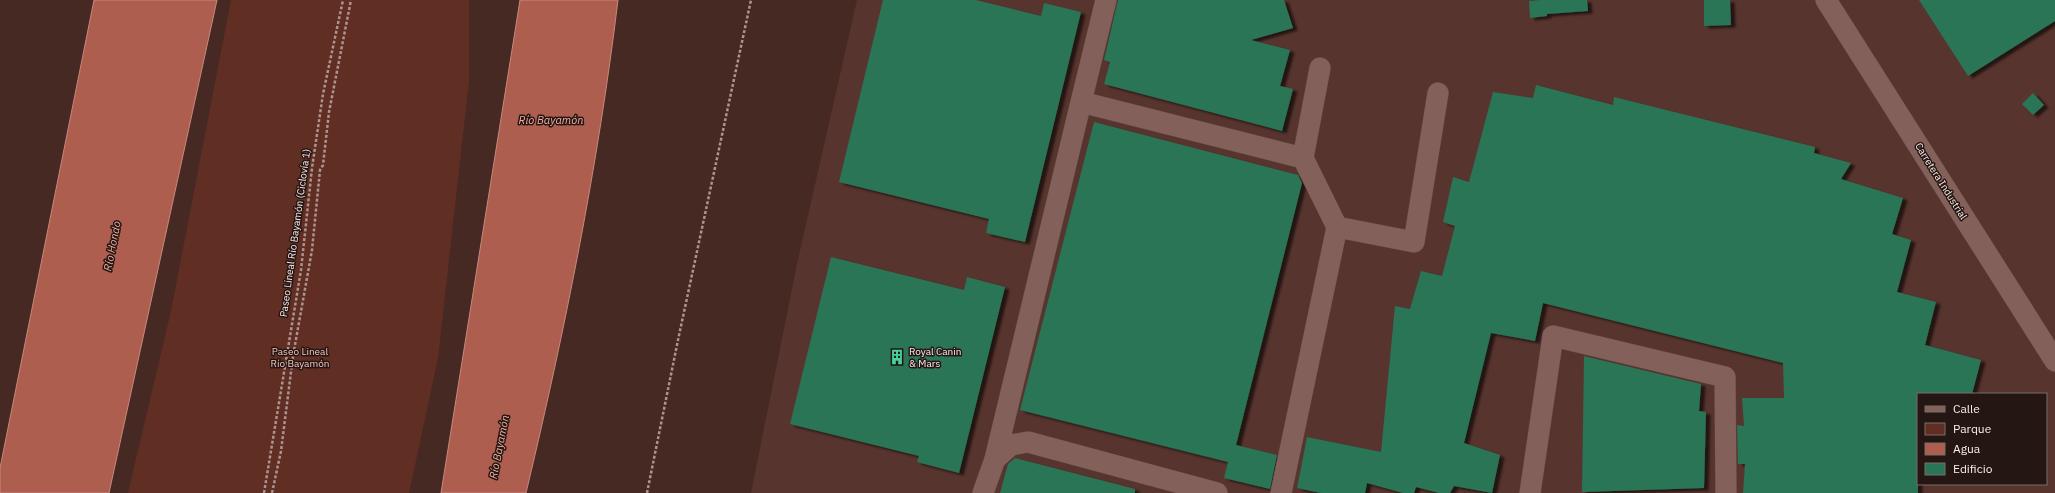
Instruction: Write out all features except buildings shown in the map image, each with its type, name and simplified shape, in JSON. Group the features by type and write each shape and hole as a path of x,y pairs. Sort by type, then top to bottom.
{"street":[{"path":"983,493 994,458 1106,0"},
{"name":"Carretera Industrial","path":"1826,0 2055,361"},
{"path":"1281,493 1337,227 1303,158 1320,68"},
{"path":"1337,227 1414,242 1438,93"},
{"path":"1081,102 1303,158"},
{"path":"1530,493 1553,336 1725,378 1726,493"},
{"path":"994,458 1011,445 1028,442 1217,493"}],"path":[{"name":"Paseo Lineal Río Bayamón (Ciclovía 1)","path":"264,493 300,270 312,168 323,94 343,0"},
{"path":"272,493 281,451 293,356 312,250 320,170 323,165 329,112 351,0"},
{"path":"647,493 678,340 751,0"}],"shaded area":[{"path":"857,0 2055,0 2055,493 751,493 797,264"}],"green space":[{"name":"Paseo Lineal Río Bayamón","path":"231,0 469,0 469,81 438,358 409,493 128,493 171,311"}],"water":[{"name":"Río Hondo","path":"94,0 217,0 109,493 0,493 0,468"},
{"name":"Río Bayamón","path":"520,0 618,0 601,124 567,309 526,493 441,493"}],"place":[{"name":"Royal Canin & Mars","path":"897,357"}]}
